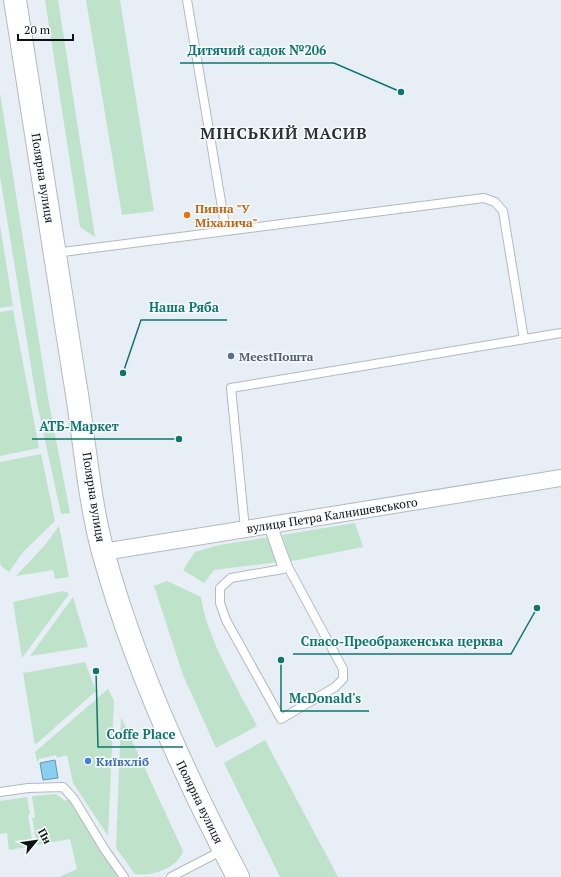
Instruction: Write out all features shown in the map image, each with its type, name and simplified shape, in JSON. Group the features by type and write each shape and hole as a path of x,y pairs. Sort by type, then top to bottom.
{"main road":[{"name":"Полярна вулиця","path":"15,0 84,437 95,517 103,552 147,683 187,776 223,850 238,877"}],"street":[{"name":"вулиця Петра Калнишевського","path":"103,552 561,478"}],"lane":[{"path":"187,0 226,231"},
{"path":"55,253 484,198 495,202 503,211 524,339"},
{"path":"245,529 231,388 561,333"},
{"path":"270,525 288,567 343,669 343,679 336,687 281,719 226,620 220,603 220,588 231,578 283,568 270,525"},
{"path":"0,792 28,788 63,787 71,795 105,850 124,877"},
{"path":"170,877 223,850"}],"green space":[{"path":"45,0 58,0 95,237 80,227"},
{"path":"86,0 120,0 154,211 122,215"},
{"path":"0,93 48,398 70,513 61,514 37,403 0,176"},
{"path":"0,225 13,306 0,308"},
{"path":"13,310 39,448 0,456 0,312"},
{"path":"41,454 55,521 23,552 9,572 1,566 0,561 0,462"},
{"path":"355,523 363,547 291,561 282,535"},
{"path":"59,526 69,577 55,579 53,570 16,576 45,545"},
{"path":"270,537 279,562 214,570 204,583 183,570 195,552 219,545"},
{"path":"167,581 201,597 204,613 216,647 257,726 216,748 183,675 154,586"},
{"path":"63,591 69,594 22,658 13,602"},
{"path":"73,597 88,647 30,656"},
{"path":"85,662 96,691 35,745 23,673"},
{"path":"108,689 114,701 108,836 73,783 67,755 57,758 56,755 39,759 37,762 35,752"},
{"path":"121,717 183,851 176,862 170,867 156,873 141,875 135,874 116,848"},
{"path":"265,740 338,877 280,877 224,763"},
{"path":"56,794 65,801 69,799 113,866 117,877 59,877 77,869 70,839 37,845 32,818 35,817 32,796"},
{"path":"27,797 33,846 9,850 7,833 0,834 0,801"}],"water":[{"path":"55,760 58,778 43,780 40,763"}],"place":[{"name":"Дитячий садок №206","path":"401,92"},
{"name":"Пивна \"У Міхалича\"","path":"187,215"},
{"name":"MeestПошта","path":"231,356"},
{"name":"Наша Ряба","path":"123,373"},
{"name":"АТБ-Маркет","path":"179,439"},
{"name":"Спасо-Преображенська церква","path":"537,608"},
{"name":"McDonald's","path":"281,660"},
{"name":"Coffe Place","path":"96,671"},
{"name":"Київхліб","path":"88,761"}],"district":[{"name":"МІНСЬКИЙ МАСИВ","path":"284,133"}]}
